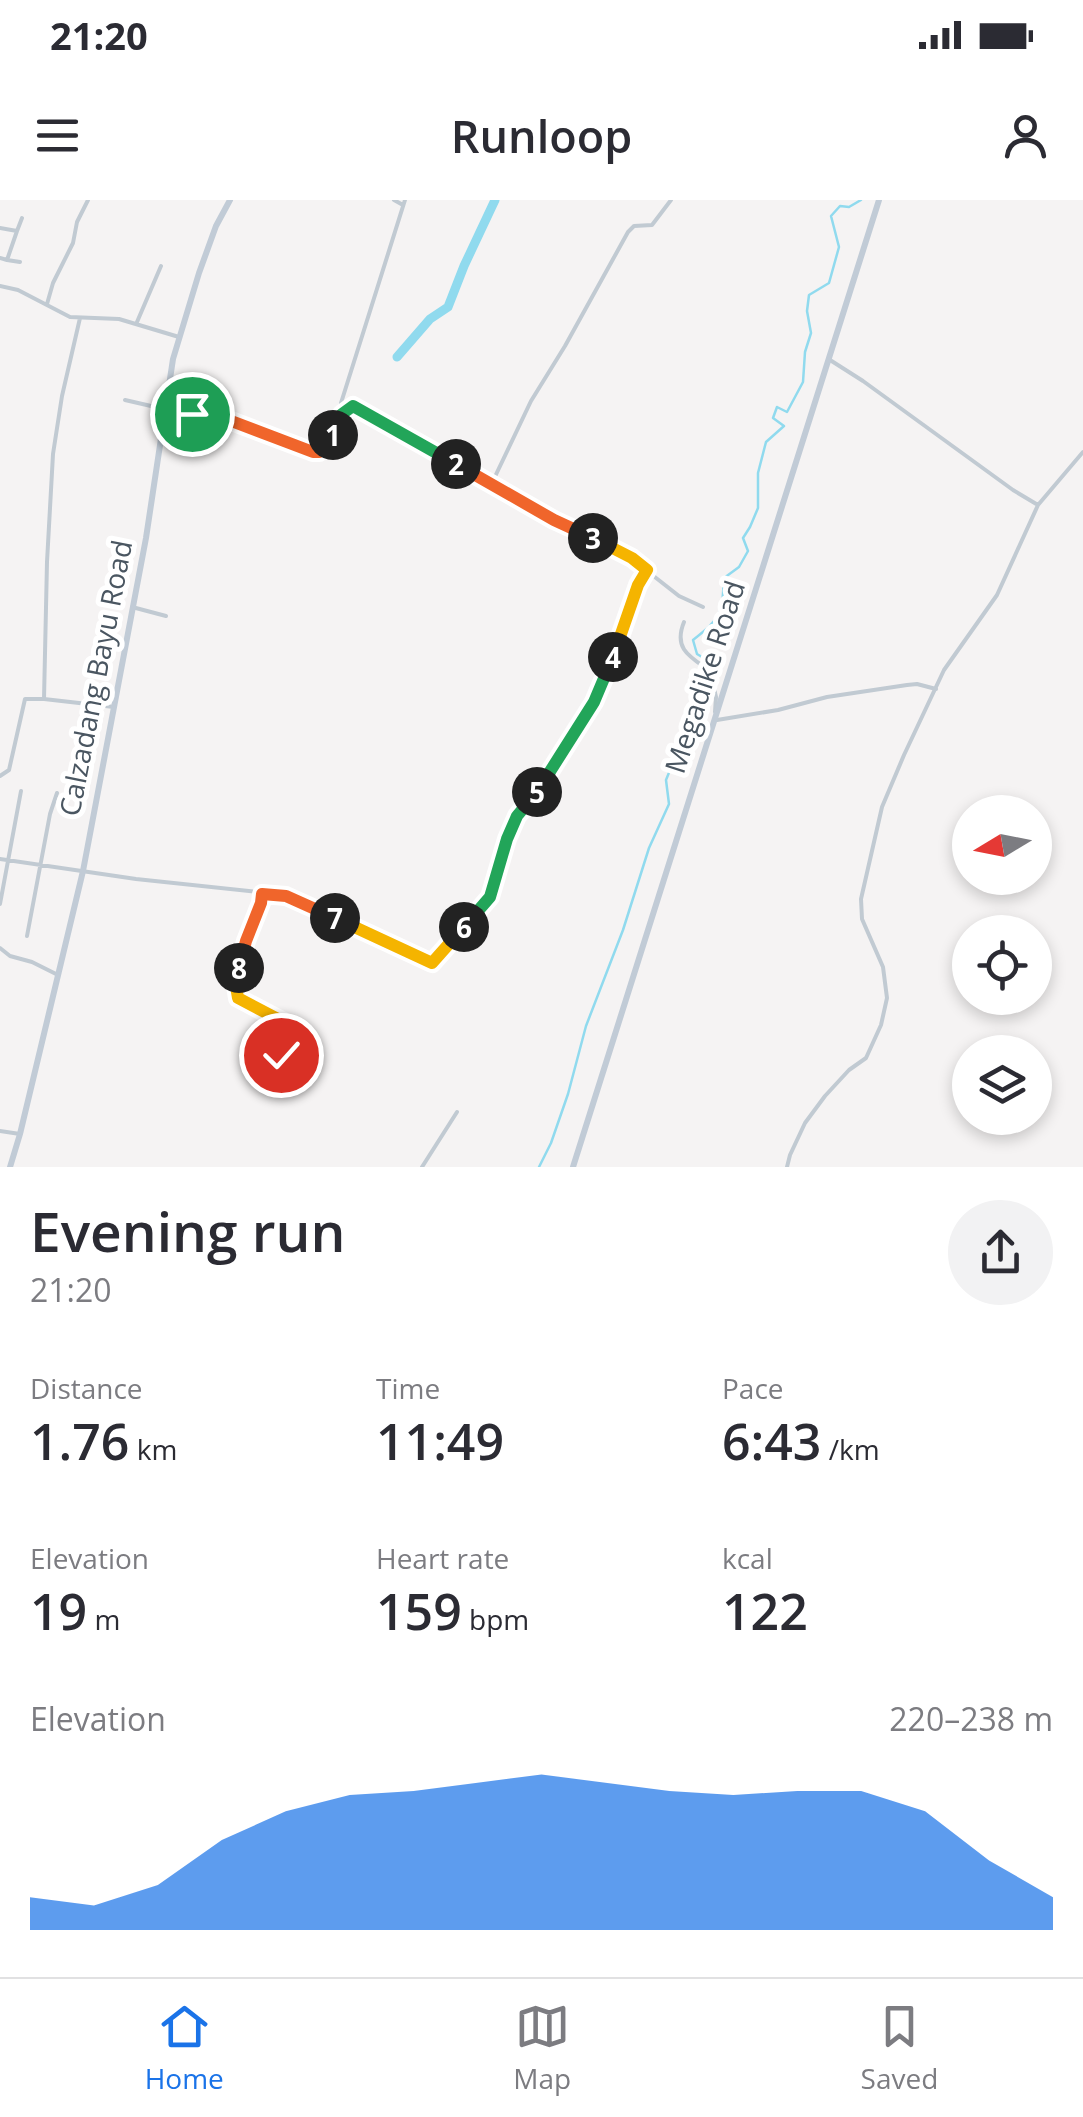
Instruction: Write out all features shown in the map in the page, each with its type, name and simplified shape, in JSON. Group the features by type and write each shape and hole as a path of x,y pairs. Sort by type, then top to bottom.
{"main road":[{"name":"Calzadang Bayu Road","path":"10,1167 83,871 146,538 164,409 180,338 198,273 230,200"},
{"name":"Megadike Road","path":"573,1167 879,200"}],"street":[{"path":"47,304 53,283 74,243 76,222 88,200"},
{"path":"125,400 220,417 305,451 319,452 330,442 342,414 341,403 404,203 394,200"},
{"path":"491,485 532,401 628,232 634,226 652,226 671,200"},
{"path":"20,262 4,259 22,218"},
{"path":"0,228 17,231"},
{"path":"136,323 161,266"},
{"path":"0,286 18,290 62,314 119,319 180,338"},
{"path":"44,699 52,454 80,318"},
{"path":"830,360 1038,505"},
{"path":"220,417 222,393"},
{"path":"342,414 353,406 554,520 619,550 679,596 703,608"},
{"path":"787,1167 805,1123 824,1096 866,1058 881,1025 887,998 883,967 862,918 861,900 882,808 944,670 998,596 1038,505 1083,452"},
{"path":"0,858 286,896 434,962 490,897 517,816 546,779 594,702 647,570"},
{"path":"132,607 166,616"},
{"path":"684,622 683,648 710,671 716,720 907,685 936,689"},
{"path":"0,776 8,770 23,701 27,698 114,707"},
{"path":"0,904 21,791"},
{"path":"27,936 57,793"},
{"path":"262,894 238,971 236,995 295,1028 281,1055"},
{"path":"0,948 59,976"},
{"path":"422,1167 457,1112"},
{"path":"0,1130 20,1134"}],"waterway":[{"path":"397,357 430,319 448,307 495,200"},
{"path":"539,1167 568,1094 586,1026 649,848 669,804 666,780 692,716 707,660 697,654 693,640 719,614 724,578 739,567 748,551 743,538 758,508 758,473 766,442 784,426 773,418 777,407 787,412 803,382 811,333 809,295 829,283 839,247 831,216 840,206 849,207 861,200"}],"route":[{"path":"192,414 220,417 305,451 319,452 330,442 342,414 353,406 554,520 619,550 647,570 594,702 536,794 517,816 490,897 434,962 286,896 262,894 238,971 236,995 295,1028 281,1055"}]}
